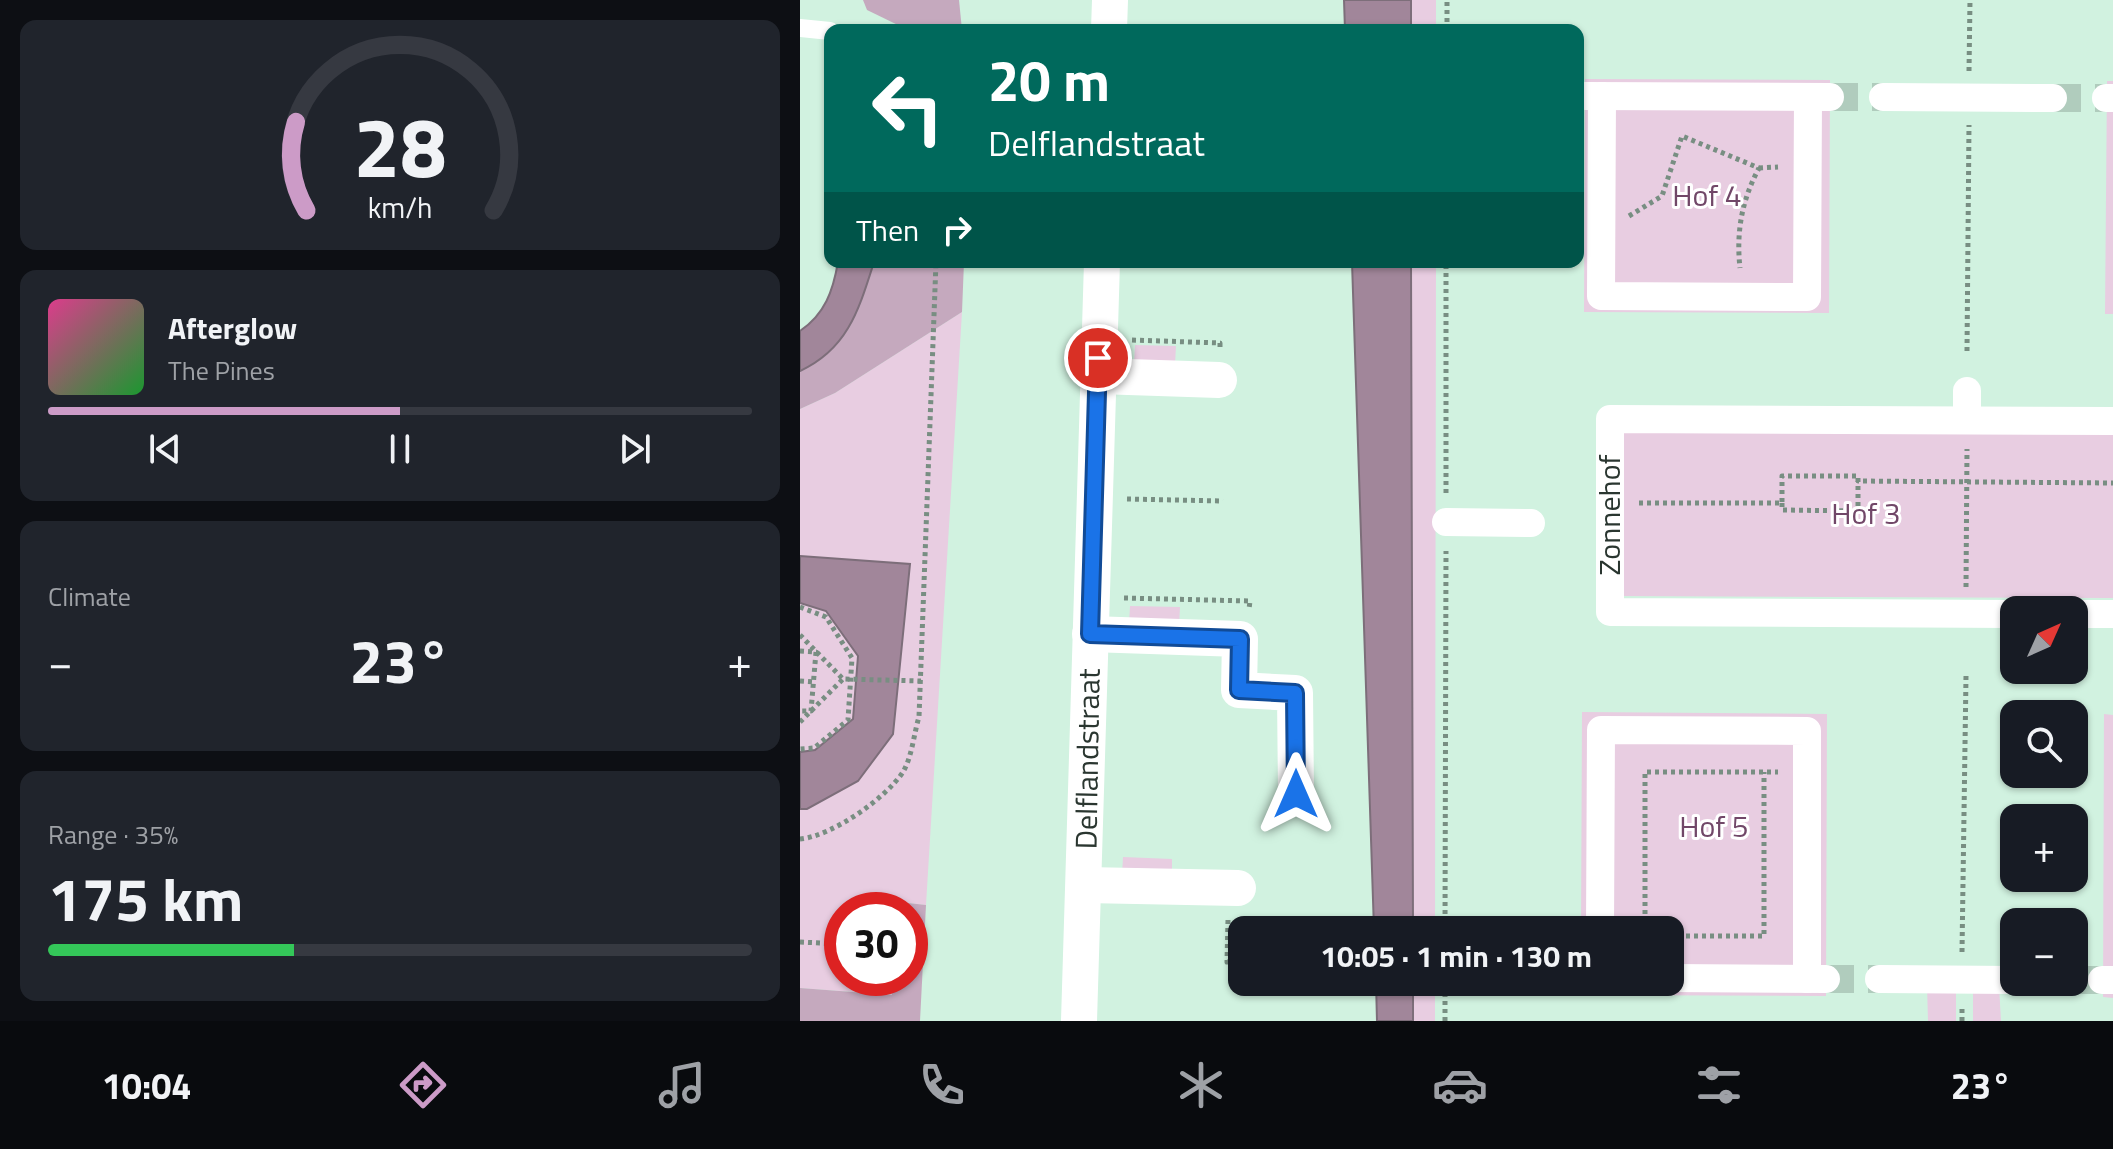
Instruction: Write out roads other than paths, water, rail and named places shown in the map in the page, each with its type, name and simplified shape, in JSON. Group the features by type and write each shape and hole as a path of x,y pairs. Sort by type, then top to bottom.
{"street":[{"path":"1109,24 1110,0"},
{"path":"1593,96 1819,97 1807,297 1744,296 1601,296 1601,224 1593,96"},
{"path":"1883,97 2053,98"},
{"name":"Delflandstraat","path":"1079,1021 1102,268"},
{"path":"1098,376 1219,380"},
{"path":"1967,391 1967,420"},
{"name":"Zonnehof","path":"2000,617 1966,625 1610,612 1610,419 2113,421"},
{"path":"1446,522 1531,523"},
{"path":"2088,614 2113,614"},
{"name":"Delflandstraat","path":"1090,634 1240,639 1239,690 1295,693 1296,794"},
{"path":"1600,916 1601,730 1807,731 1816,979 1684,978"},
{"name":"Delflandstraat","path":"1085,885 1238,888"},
{"path":"1879,979 2000,980"}],"lane":[{"path":"800,28 824,30"}],"tunnel":[{"path":"1830,97 1883,97"},
{"path":"2053,98 2106,98"},
{"path":"1826,979 1879,979"},
{"path":"2088,980 2102,980"}],"park label":[{"name":"Hof 4","path":"1707,196"},
{"name":"Hof 3","path":"1866,514"},
{"name":"Hof 5","path":"1714,827"}]}
